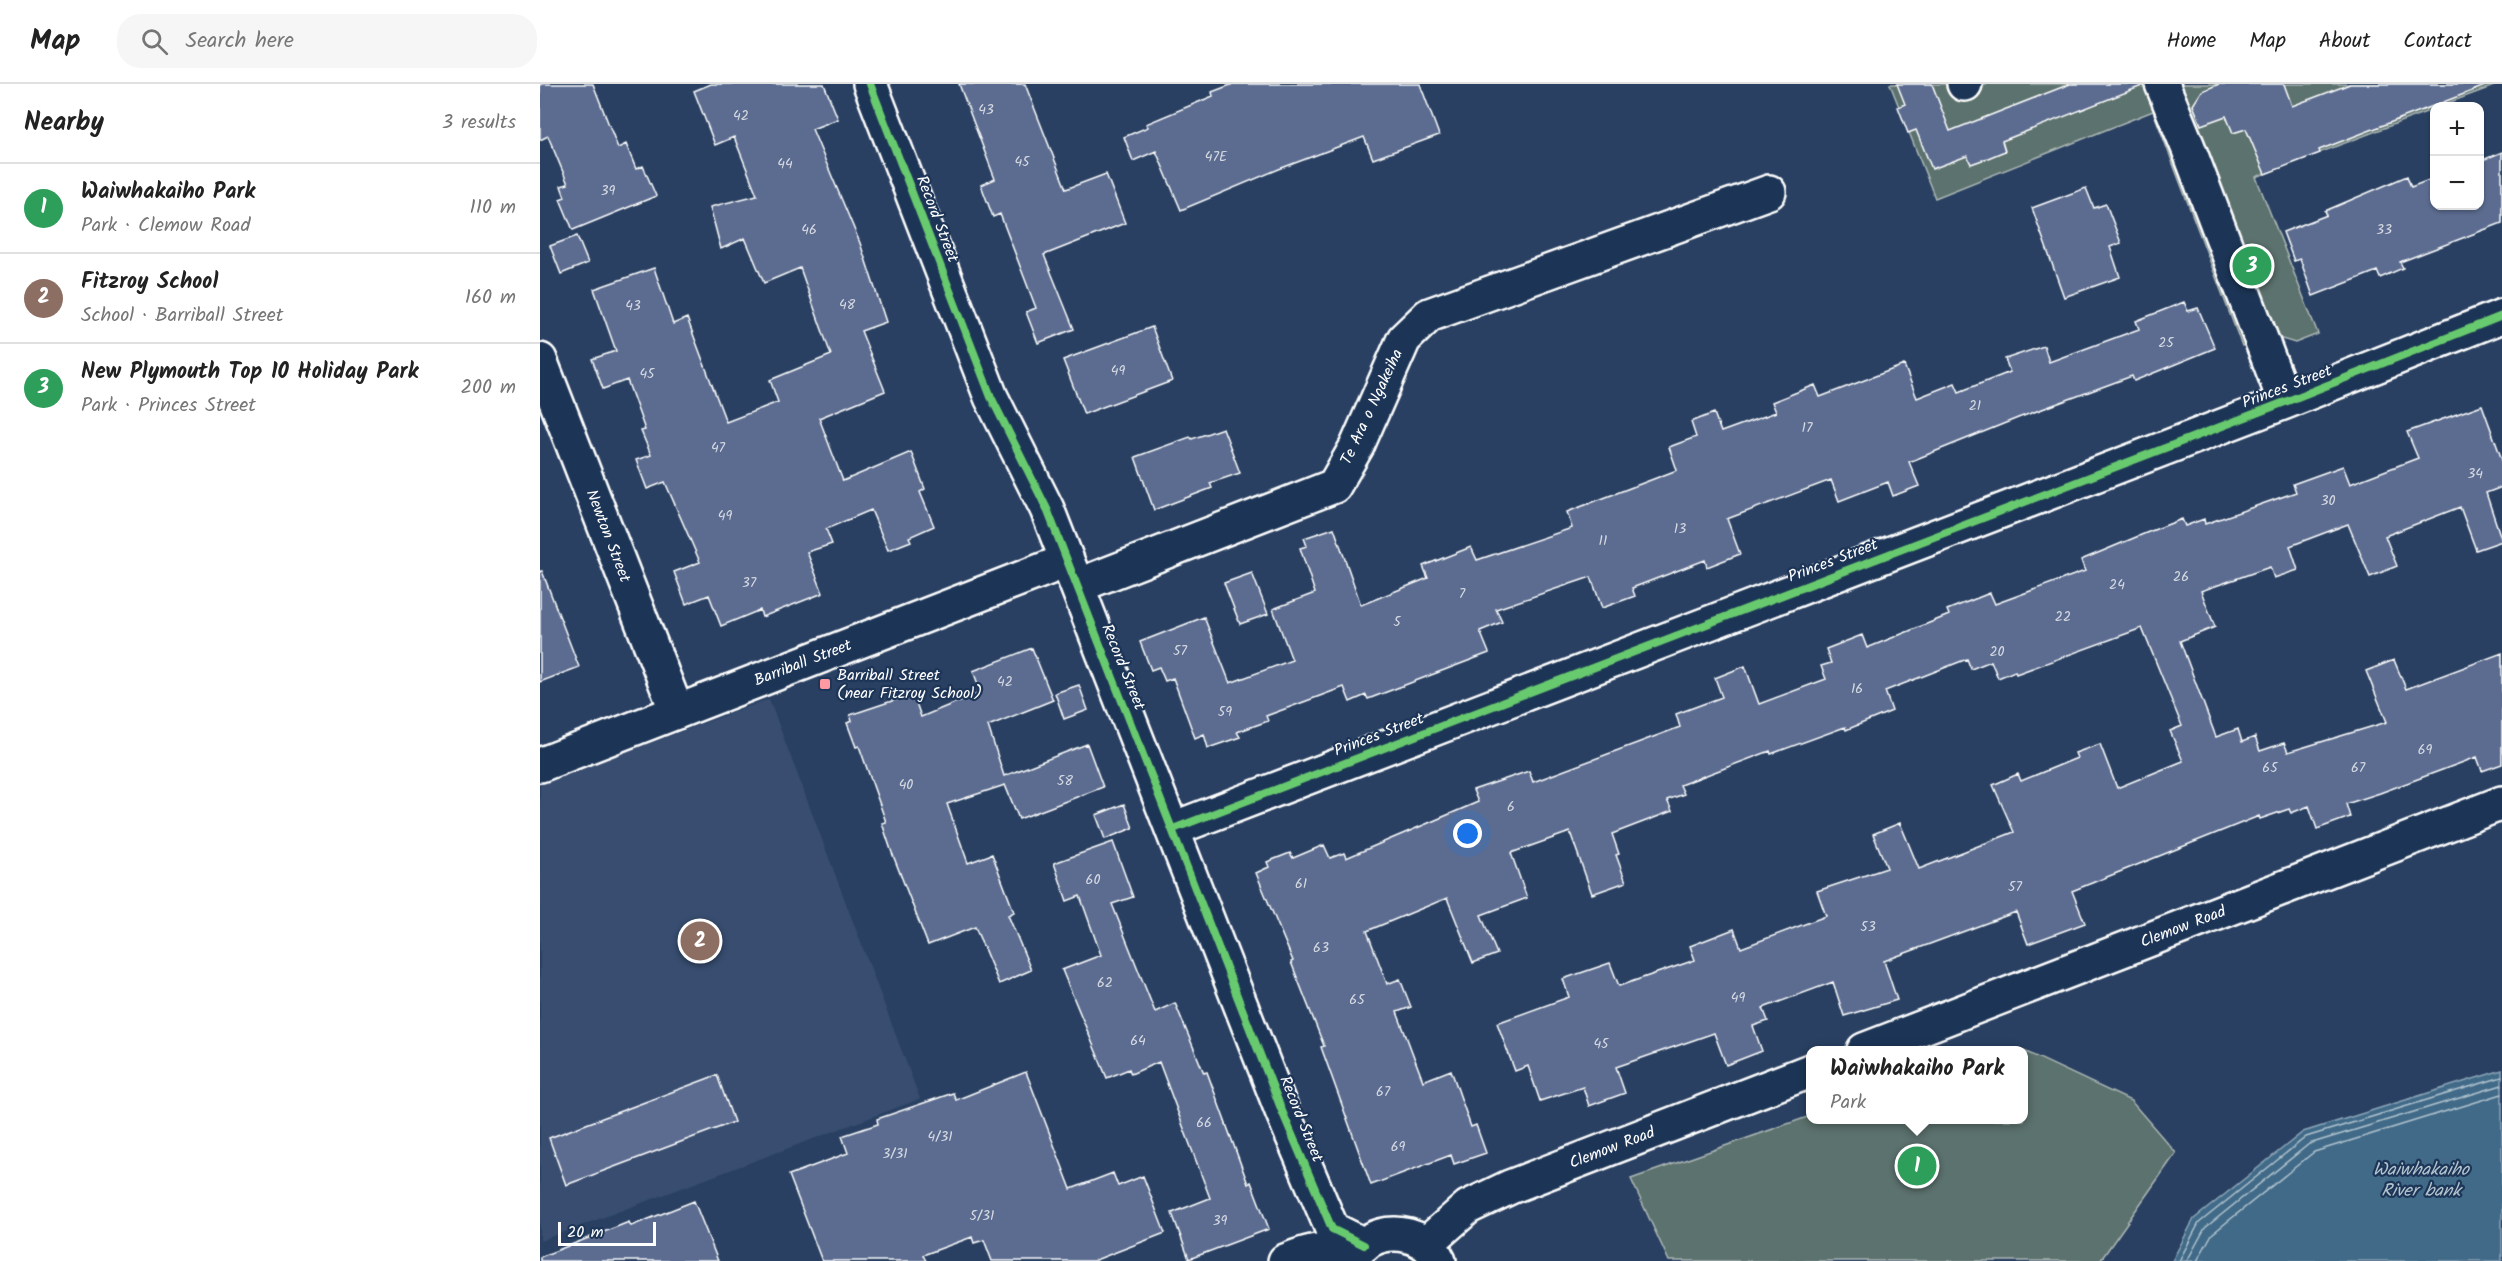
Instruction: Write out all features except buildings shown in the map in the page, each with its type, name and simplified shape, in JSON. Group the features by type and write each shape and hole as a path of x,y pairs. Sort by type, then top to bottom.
{"street":[{"name":"Record Street","path":"870,84 991,397 1047,509 1282,1111 1332,1229 1357,1254"},
{"path":"2162,84 2285,402"},
{"name":"Te Ara o Ngakeiha","path":"1072,574 1334,486 1357,446 1404,339 1429,315 1769,192"},
{"name":"Princes Street","path":"1173,829 2285,402 2502,316"},
{"name":"Newton Street","path":"540,360 677,712"},
{"name":"Barriball Street","path":"540,765 677,712 1072,574"},
{"name":"Clemow Road","path":"1874,1046 2502,803"},
{"name":"Clemow Road","path":"1432,1252 1467,1207 1510,1187 1806,1073"},
{"path":"1285,1261 1309,1252 1331,1249 1357,1254 1376,1237 1389,1234 1409,1236 1432,1252"}],"shaded area":[{"path":"769,699 920,1099 540,1241 540,784"}],"green space":[{"path":"1890,84 2499,84 2451,102 2430,102 2430,111 2256,177 2318,334 2295,343 2269,335 2242,346 2153,111 1935,198"},
{"path":"2028,1053 2131,1101 2176,1153 2100,1261 1669,1261 1631,1179 1806,1117 1806,1124 2028,1124"}],"water":[{"name":"Waiwhakaiho River bank","path":"2502,1070 2502,1261 2172,1261 2194,1219 2303,1132"}],"cycle path":[{"path":"870,84 991,397 1047,509 1282,1111 1332,1229 1364,1245"},
{"path":"1173,829 2285,402 2502,316"}],"place":[{"name":"New Plymouth Top 10 Holiday Park","path":"2252,266"},
{"name":"Barriball Street (near Fitzroy School)","path":"825,684"},
{"name":"Fitzroy School","path":"700,941"},
{"name":"Waiwhakaiho Park","path":"1917,1166"}]}
